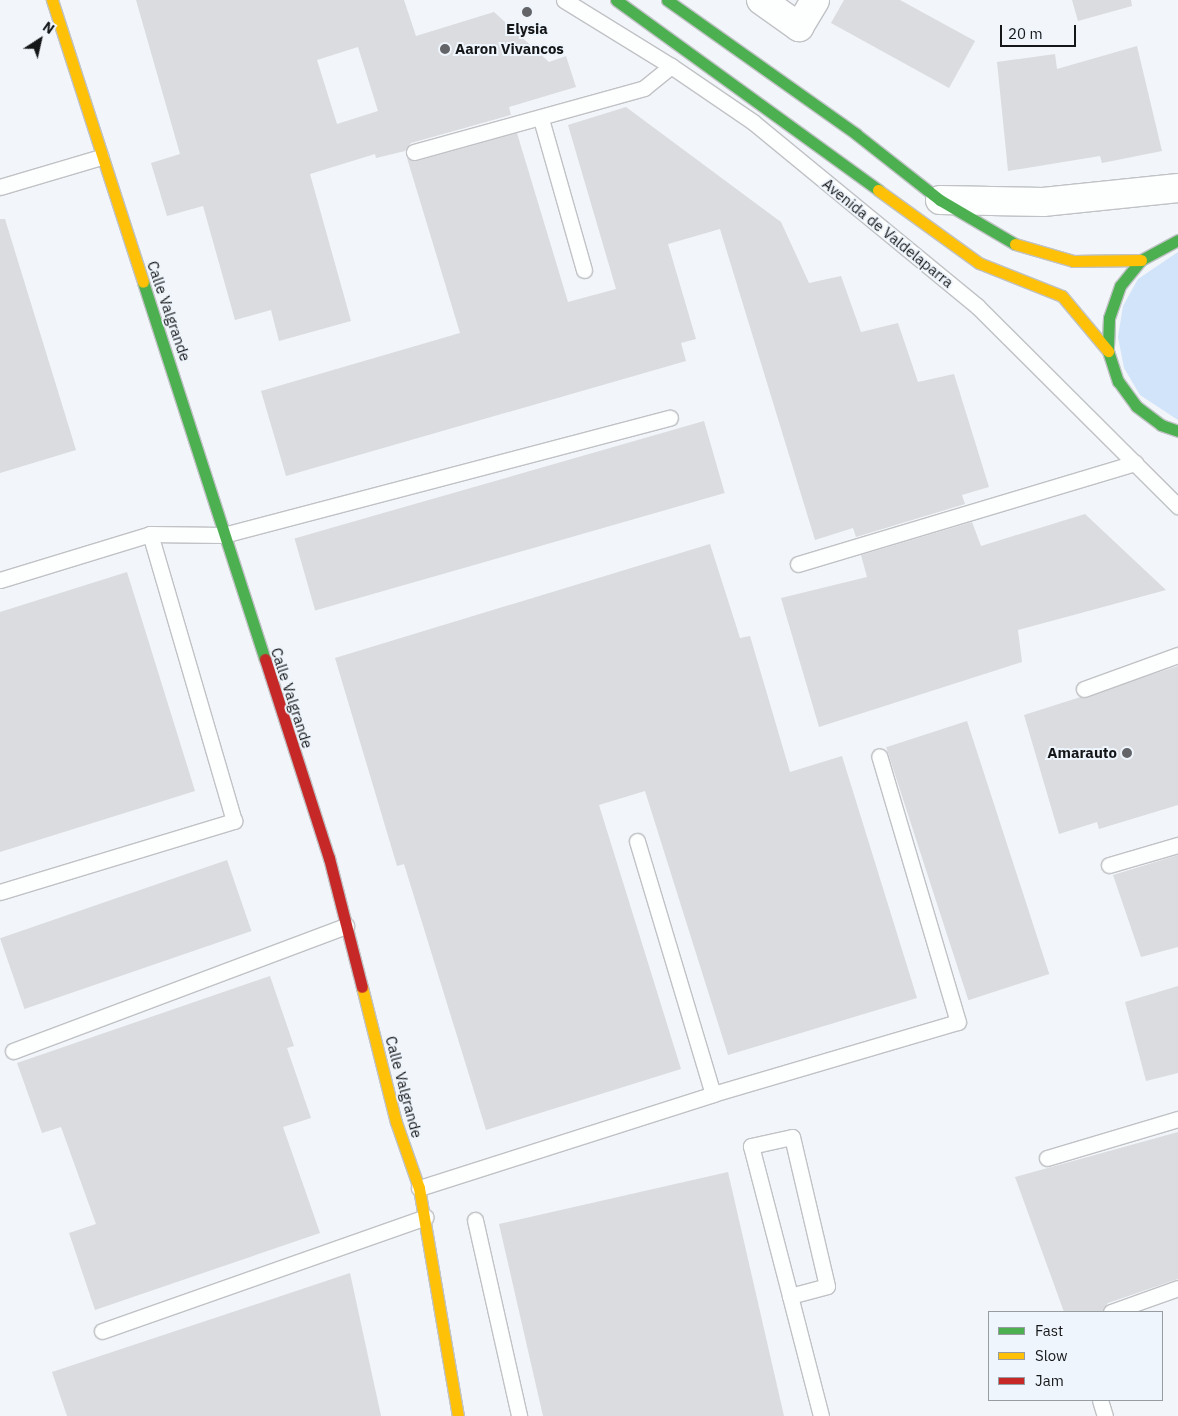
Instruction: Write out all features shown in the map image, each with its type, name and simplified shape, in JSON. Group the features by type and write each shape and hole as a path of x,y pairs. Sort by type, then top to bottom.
{"main road":[{"name":"Calle Valgrande","path":"52,0 101,157 184,402 223,535 329,858 396,1122 419,1188 458,1416"},
{"name":"Avenida de Valdelaparra","path":"616,0 979,262 1062,296 1108,351"},
{"path":"667,0 825,111 940,200 1022,248 1073,261 1141,260"},
{"path":"1178,240 1141,260 1117,294 1109,318 1108,351 1118,381 1136,406 1161,425 1178,431"}],"street":[{"path":"761,0 799,27 815,0"},
{"path":"940,200 1043,202 1178,188"}],"lane":[{"name":"Avenida de Valdelaparra","path":"564,0 671,66 753,122 977,306 1178,506"},
{"path":"414,152 541,119 644,88 671,66"},
{"path":"541,119 584,270"},
{"path":"0,187 101,157"},
{"path":"0,580 150,534 223,535 670,418"},
{"path":"798,564 1135,463"},
{"path":"0,892 234,821 150,534"},
{"path":"1084,689 1178,655"},
{"path":"419,1188 713,1094 958,1022 879,756"},
{"path":"638,841 713,1094"},
{"path":"1109,865 1178,845"},
{"path":"12,1051 346,926"},
{"path":"1047,1158 1178,1119"},
{"path":"790,1296 827,1286 792,1136 751,1146 821,1416"},
{"path":"102,1331 425,1217"},
{"path":"475,1220 519,1416"},
{"path":"1114,1311 1178,1288"},
{"path":"1100,1401 1105,1416"}],"shaded area":[{"path":"1178,252 1178,420 1140,395 1124,368 1118,337 1123,306 1138,279"}],"building":[{"path":"136,0 404,0 416,36 494,12 549,62 566,56 576,87 509,107 511,115 411,143 405,151 376,158 375,154 310,174 351,321 279,341 271,310 235,320 203,206 167,216 151,163 180,154","holes":["358,47 378,111 337,124 317,60"]},
{"path":"844,0 900,0 975,41 949,88 831,23"},
{"path":"1072,0 1131,0 1132,6 1078,21"},
{"path":"1137,46 1162,151 1102,163 1100,156 1008,171 997,62 1055,54 1057,69"},
{"path":"626,107 781,222 809,283 841,276 861,332 898,323 918,382 954,374 989,487 962,495 965,504 856,537 853,528 815,540 720,229 668,244 696,339 681,343 686,361 286,476 261,391 460,333 407,158 417,161 517,133 568,302 616,289 568,125"},
{"path":"0,219 5,219 76,450 0,473"},
{"path":"704,421 725,493 315,611 295,538"},
{"path":"1085,514 1166,590 1018,630 1022,662 819,727 781,598 867,577 861,555 972,522 981,546"},
{"path":"710,544 740,638 750,636 790,772 842,756 917,998 728,1055 645,791 599,805 681,1069 486,1130 404,864 397,866 335,658"},
{"path":"127,572 195,791 0,852 0,612"},
{"name":"Amarauto","path":"1178,666 1178,805 1099,829 1097,822 1059,834 1024,715"},
{"path":"967,721 1049,974 968,1000 886,747"},
{"path":"1178,855 1178,947 1141,957 1113,875"},
{"path":"227,860 251,931 24,1009 0,938"},
{"path":"270,976 294,1046 287,1048 311,1118 283,1127 320,1233 95,1310 69,1233 96,1224 61,1127 42,1133 17,1063"},
{"path":"1178,986 1178,1073 1146,1081 1125,1002"},
{"path":"1178,1132 1178,1279 1108,1303 1103,1311 1064,1311 1015,1177"},
{"path":"728,1172 784,1416 543,1416 499,1224"},
{"path":"350,1273 381,1416 67,1416 52,1372"}],"traffic: fast":[{"path":"616,0 878,190"},
{"path":"667,0 856,134 940,200 1015,244"},
{"path":"1178,240 1141,260 1120,286 1109,318 1108,351 1118,381 1136,406 1161,425 1178,431"},
{"path":"143,282 265,659"}],"traffic: slow":[{"path":"52,0 143,282"},
{"path":"878,190 979,263 1062,296 1108,351"},
{"path":"1015,244 1073,261 1141,260"},
{"path":"362,987 396,1122 419,1188 458,1416"}],"traffic: jam":[{"path":"265,659 329,858 362,987"}],"place":[{"name":"Elysia","path":"527,12"},
{"name":"Aaron Vivancos","path":"445,49"},
{"name":"Amarauto","path":"1127,753"}]}
